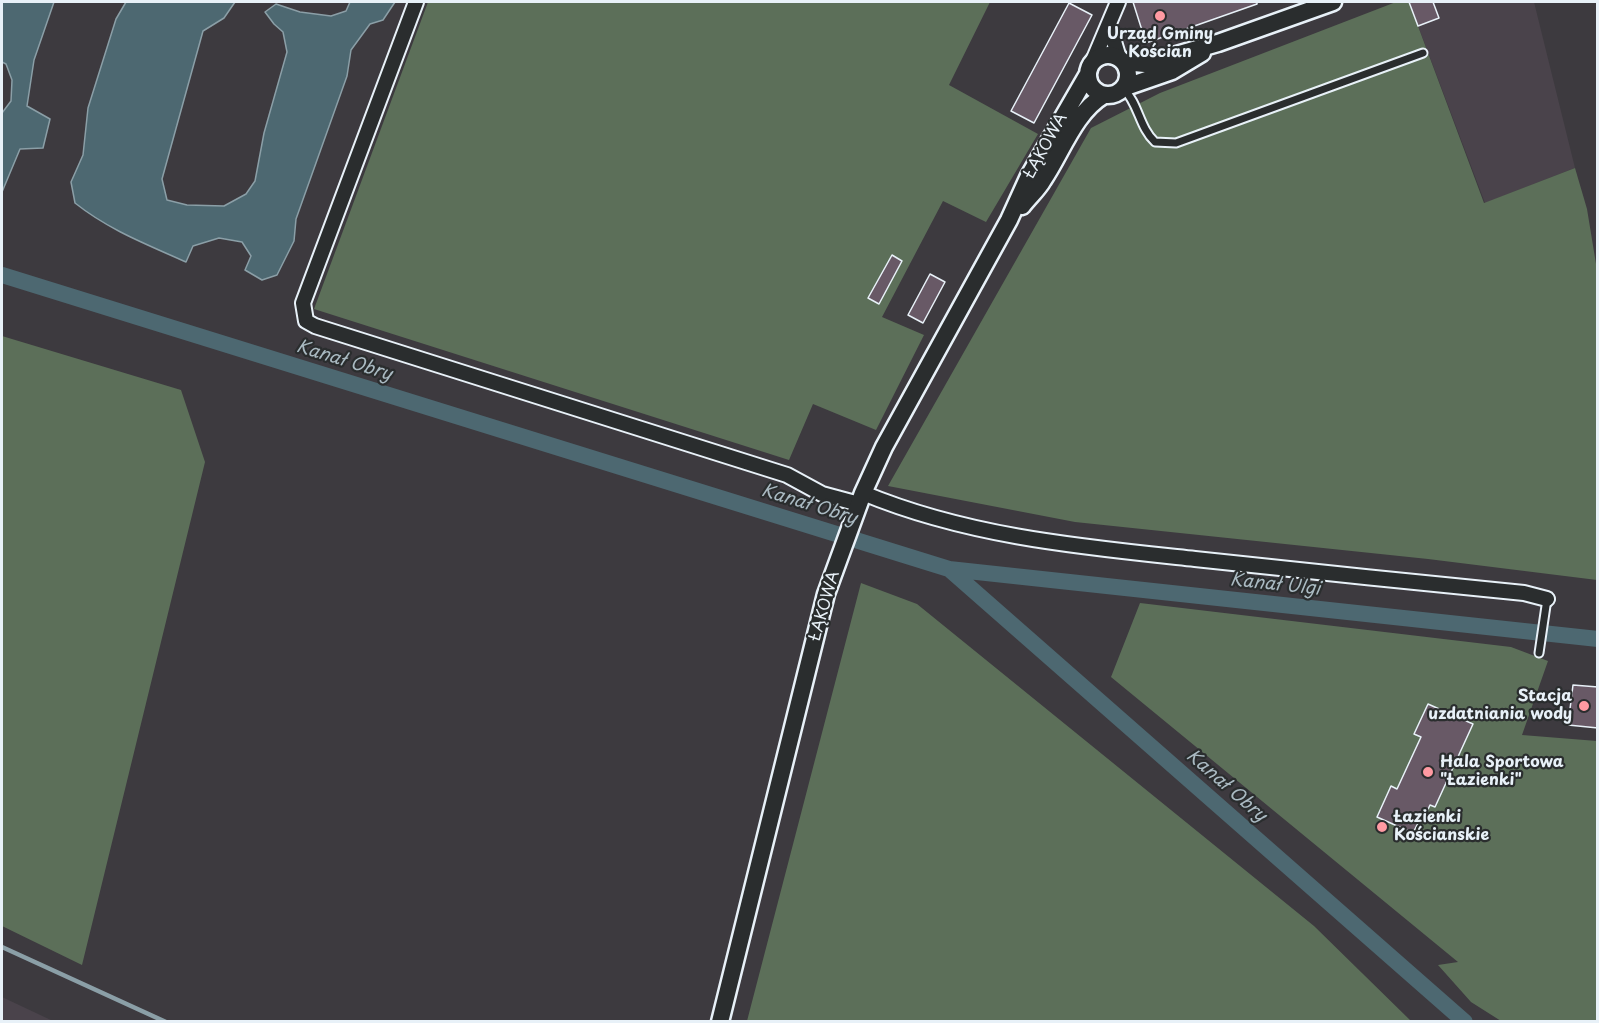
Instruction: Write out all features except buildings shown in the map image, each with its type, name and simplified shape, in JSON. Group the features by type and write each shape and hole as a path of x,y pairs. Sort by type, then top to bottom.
{"street":[{"path":"416,2 303,303 306,321 315,326 788,475 822,494 860,503 882,501 970,528 1058,544 1524,593 1547,599"},
{"name":"ŁĄKOWA","path":"720,1022 826,594 860,503 884,447 1009,220 1029,176 1090,68 1118,2"},
{"path":"1109,25 1121,60 1128,76 1118,93 1104,95 1092,87 1090,68 1105,55 1121,60 1144,64 1218,43 1333,2"},
{"path":"1123,88 1172,71 1218,43"},
{"name":"ŁĄKOWA","path":"1009,220 1042,182 1076,123 1096,99 1104,95"}],"lane":[{"path":"1123,88 1132,97 1148,135 1155,142 1176,143 1423,53"},
{"path":"1539,649 1547,599"}],"shaded area":[{"path":"1409,2 1534,2 1575,168 1485,203"},
{"path":"2,997 53,1021 2,1021"}],"green space":[{"path":"428,2 990,2 949,85 1038,134 986,222 943,201 882,317 924,335 876,430 813,404 789,460 314,309"},
{"path":"1396,2 1409,2 1484,203 1575,168 1587,209 1597,270 1597,580 1428,559 1075,522 888,486 1091,128 1160,93"},
{"path":"2,336 181,390 205,462 82,965 2,926"},
{"path":"861,583 917,604 1314,926 1411,1021 747,1021"},
{"name":"Łazienki Kościanskie","path":"1140,603 1511,647 1548,661 1522,735 1597,741 1597,1021 1501,1021 1471,1002 1438,965 1458,962 1111,677"}],"water":[{"path":"2,2 54,2 34,60 27,106 50,119 43,148 20,149 2,192 2,113 11,101 12,80 6,64 2,62"},
{"path":"126,2 235,2 224,18 203,31 162,179 167,200 187,205 224,206 246,194 255,181 264,133 287,52 283,32 265,12 276,4 300,12 331,16 346,11 350,2 395,2 383,20 370,24 351,50 347,76 296,219 294,241 277,275 262,280 245,270 251,256 242,242 219,238 193,246 186,262 115,229 75,203 71,182 83,155 88,108 116,19"}],"waterway":[{"name":"Kanał Obry","path":"2,275 949,569 1465,1022"},
{"name":"Kanał Ulgi","path":"949,569 1598,639"},
{"path":"2,947 166,1022"}],"place":[{"name":"Urząd Gminy Kościan","path":"1160,16"},
{"name":"Stacja uzdatniania wody","path":"1584,706"},
{"name":"Hala Sportowa \"Łazienki\"","path":"1428,772"},
{"name":"Łazienki Kościanskie","path":"1382,827"}]}
